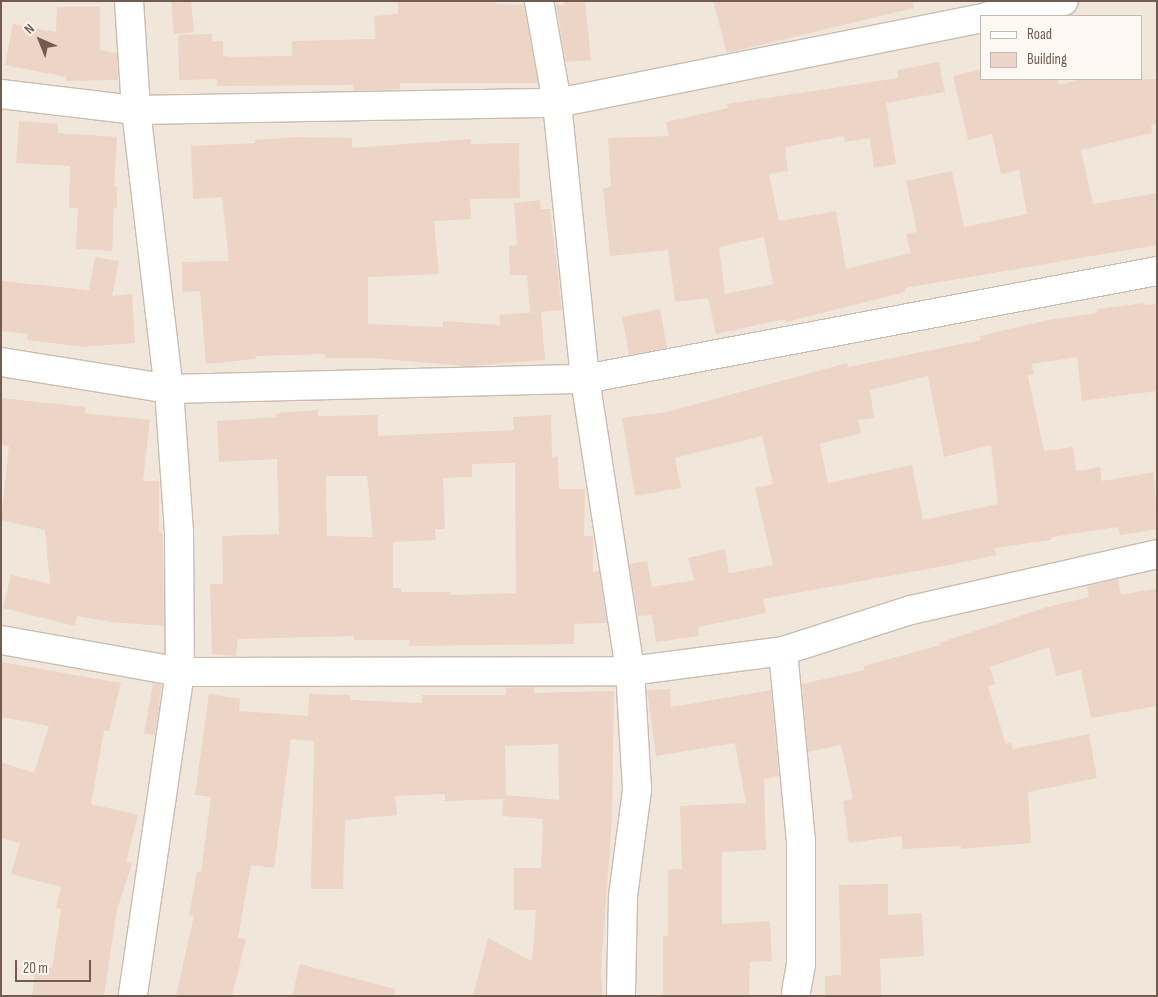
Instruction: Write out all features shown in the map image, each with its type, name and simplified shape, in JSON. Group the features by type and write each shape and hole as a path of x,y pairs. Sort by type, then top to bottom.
{"street":[{"path":"129,1 136,110 169,389 179,533 180,672 133,996"},
{"path":"539,1 557,103 586,379 630,671 636,790 623,897 621,996"},
{"path":"994,15 1064,1"},
{"path":"1,94 136,110 557,103 980,18"},
{"path":"1,362 169,389 586,379 1157,271"},
{"path":"1,640 180,672 630,671 783,652 911,610 1157,554"},
{"path":"783,652 801,842 801,964 796,992"}],"shaded area":[{"path":"1,1 1157,1 1157,996 1,996"}],"building":[{"path":"171,1 191,1 194,32 174,34"},
{"path":"398,1 496,1 496,4 524,5 538,83 400,83 400,89 353,91 353,85 217,86 217,79 179,80 178,35 212,34 212,41 223,41 223,55 230,57 292,56 292,41 375,39 374,16 398,14"},
{"path":"564,1 585,1 591,60 566,62 556,5 564,5"},
{"path":"713,1 913,1 914,8 727,53"},
{"path":"57,7 100,7 100,50 117,53 118,80 66,81 66,77 5,65 13,24 56,32"},
{"path":"939,62 945,92 886,103 896,164 874,168 870,138 845,142 844,136 785,147 788,171 769,174 779,221 836,211 846,269 911,253 906,234 917,232 906,181 952,171 964,227 1027,214 1019,170 1001,174 992,134 968,140 953,76 980,69 980,80 1058,80 1059,85 1078,80 1157,79 1157,124 1151,125 1152,133 1081,150 1093,204 1157,193 1157,245 905,288 905,292 786,322 785,319 716,334 708,298 675,302 668,250 610,256 603,188 611,187 608,138 669,136 666,122 728,108 727,104 898,78 897,70","holes":["764,237 773,284 725,294 719,247"]},
{"path":"19,121 58,124 58,133 117,137 114,187 117,187 117,207 114,208 112,251 76,249 78,208 69,208 70,166 16,163"},
{"path":"295,137 352,138 352,148 471,139 471,144 519,143 520,198 470,199 471,219 434,221 439,274 368,277 368,324 443,327 443,321 500,325 499,315 541,312 545,360 466,366 372,358 325,358 325,354 256,356 256,359 206,364 200,291 182,292 182,262 229,261 222,197 193,199 191,146 255,143 255,140"},
{"path":"540,200 541,209 550,209 562,310 530,313 527,275 510,275 509,246 517,245 514,203"},
{"path":"95,257 119,261 112,296 132,294 135,343 83,347 27,340 28,334 1,331 1,281 89,290"},
{"path":"1145,303 1145,305 1157,304 1157,391 1082,401 1077,357 1032,364 1034,374 1028,376 1044,451 1073,447 1076,471 1100,467 1102,481 1154,472 1157,529 1120,535 1118,527 1051,537 1051,540 995,548 996,555 763,599 766,613 698,627 699,636 656,642 652,615 638,616 629,564 647,561 652,587 694,580 688,558 725,549 729,573 773,565 755,488 773,484 762,436 675,458 681,488 635,496 622,418 667,412 847,363 848,367 981,340 980,336 1048,320 1097,313 1097,309","holes":["928,376 944,457 991,445 998,504 923,520 912,465 828,483 820,444 861,433 858,420 874,418 870,390"]},
{"path":"660,309 667,348 629,355 622,317"},
{"path":"1,398 86,407 85,413 150,420 143,481 159,481 159,531 163,534 164,626 110,622 77,616 75,626 3,608 11,575 50,584 45,530 1,520 9,446 1,445"},
{"path":"318,410 318,416 378,415 378,436 514,430 513,417 551,415 552,457 558,456 559,489 585,489 584,536 593,536 593,572 599,571 607,623 574,624 574,644 409,646 410,640 354,640 354,636 238,639 236,656 212,654 210,584 223,584 222,536 279,534 277,459 219,462 217,421 277,417 276,413","holes":["515,463 516,593 450,595 450,592 401,592 401,588 393,588 393,542 436,540 435,529 445,529 443,478 472,477 472,464","326,476 367,476 373,537 327,536"]},
{"path":"1118,579 1121,595 1157,588 1157,706 1091,718 1081,670 1056,676 1049,647 990,667 995,684 988,686 1006,744 1011,742 1013,749 1089,734 1097,778 1028,792 1031,843 961,849 961,846 902,849 902,836 849,843 843,801 853,799 841,745 808,752 802,684 864,670 864,666 940,645 939,643 1047,607 1089,597 1087,586"},
{"path":"1,662 121,683 109,731 104,731 91,804 138,815 126,862 132,864 117,910 104,996 32,996 36,965 52,968 61,909 56,908 61,887 11,874 20,843 1,838 1,762 34,773 49,726 1,717"},
{"path":"153,683 162,685 155,735 144,734"},
{"path":"534,687 534,693 614,691 612,819 601,971 602,996 473,996 488,938 532,961 536,910 514,910 514,868 541,868 543,819 502,816 503,799 445,801 445,794 395,796 397,815 345,820 343,889 311,889 314,741 291,739 274,868 251,865 238,938 246,939 232,996 176,996 194,916 189,915 197,871 201,872 211,797 195,795 209,694 240,699 239,711 308,716 309,694 350,695 350,700 422,703 422,695 506,695 506,688","holes":["558,744 559,800 506,795 505,746"]},
{"path":"670,689 671,707 771,690 779,776 764,779 766,850 722,852 722,924 770,921 772,961 750,962 749,996 663,996 663,936 668,936 668,870 682,869 680,806 746,803 735,743 656,756 647,690"},
{"path":"888,884 888,915 922,913 924,956 880,959 881,996 825,996 825,976 841,975 839,885"},
{"path":"300,964 395,989 394,996 292,996"}]}
